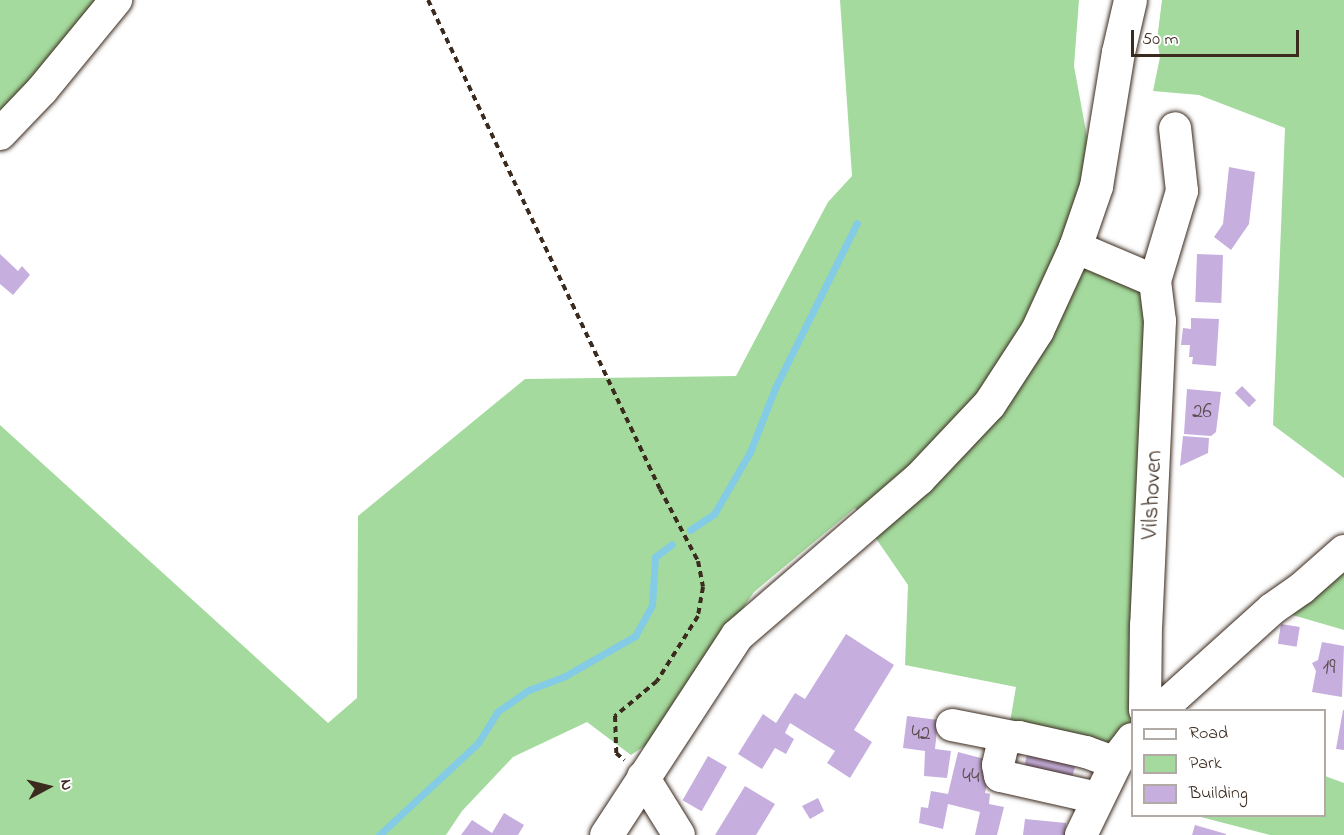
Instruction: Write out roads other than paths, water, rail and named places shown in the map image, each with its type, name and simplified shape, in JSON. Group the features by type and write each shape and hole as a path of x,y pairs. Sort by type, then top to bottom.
{"main road":[{"path":"606,835 737,635 918,479 989,404 1037,330 1075,247 1096,186 1118,52 1130,0"}],"street":[{"path":"0,134 42,90 116,0"},
{"name":"Vilshoven","path":"1145,709 1146,625 1160,321 1155,281 1182,191 1175,128"},
{"path":"1075,247 1155,281"},
{"path":"1162,709 1272,609 1302,588 1344,551"},
{"path":"952,725 1086,752 1124,751"},
{"path":"1013,737 1007,738 1003,743 998,765 1000,776 1098,798"},
{"path":"1081,835 1124,751"},
{"path":"643,777 680,835"}],"waterway":[{"path":"690,530 714,514 750,452 775,388 857,223"},
{"path":"379,835 478,743 497,712 529,690 565,676 635,636 652,605 655,557 672,544"}]}
